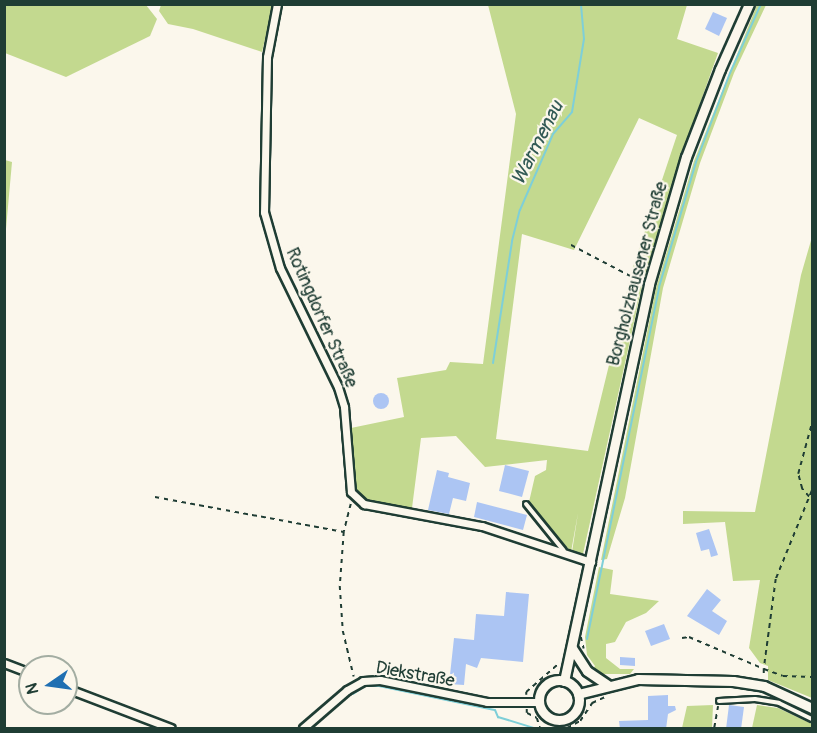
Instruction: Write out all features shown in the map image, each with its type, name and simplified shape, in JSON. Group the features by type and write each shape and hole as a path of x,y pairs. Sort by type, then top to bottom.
{"main road":[{"name":"Borgholzhausener Straße","path":"564,681 649,285 686,157 720,69 749,4"},
{"path":"572,648 587,671 608,685"},
{"path":"578,694 608,685 654,678 733,681 764,686 813,708"},
{"path":"564,681 570,683 578,694 578,704 573,714 553,724 539,702 546,684 564,681"}],"street":[{"name":"Rotingdorfer Straße","path":"276,4 267,57 264,212 280,268 338,387 344,407 349,485 355,499"},
{"path":"355,499 364,504 482,526 591,562"},
{"path":"4,663 18,669"},
{"name":"Diekstraße","path":"303,729 357,683 380,680 459,698 539,702"},
{"path":"78,693 171,729"}],"lane":[{"path":"526,504 568,556"},
{"path":"719,701 755,699 779,703 813,718"}],"path":[{"path":"572,245 649,285"},
{"path":"810,497 802,489 798,474 813,422"},
{"path":"764,686 764,669 776,579 813,491"},
{"path":"155,497 344,532"},
{"path":"355,499 351,505 344,532 339,586 343,631 352,674 357,683"},
{"path":"682,638 688,637 783,676 813,677"},
{"path":"540,729 537,718 527,713 526,692 557,665 567,667"},
{"path":"567,729 580,721 592,703 609,696"},
{"path":"714,729 719,701"}],"green space":[{"path":"4,5 146,5 157,19 150,36 66,77 5,53"},
{"path":"161,5 273,5 262,52 193,29 168,24 159,11"},
{"path":"488,5 687,5 677,39 718,53 687,140 644,278 631,273 677,135 639,118 574,250 522,234 496,439 588,451 630,279 642,286 583,554 572,552 578,513 571,552 529,502 535,476 546,470 547,460 485,467 456,436 421,438 412,508 361,499 352,484 351,428 404,417 397,378 446,370 450,362 483,364 516,114"},
{"path":"757,5 766,5 734,73 700,163 663,288 625,498 607,559 601,560 656,288 694,161"},
{"path":"4,160 12,162 5,240"},
{"path":"812,237 812,698 768,680 768,666 760,663 749,648 760,580 733,581 725,522 683,524 683,511 755,512 801,275"},
{"path":"599,567 613,570 610,594 659,601 646,613 626,622 615,642 606,644 606,658 620,669 634,669 630,674 599,674 593,670 595,666 587,655 585,637"},
{"path":"713,705 712,728 682,728 687,706"},
{"path":"757,705 778,708 812,724 812,728 752,728"}],"building":[{"path":"713,12 727,18 719,36 705,29"},
{"path":"381,393 387,395 389,401 387,407 381,409 375,407 373,401 375,395"},
{"path":"505,465 529,471 522,497 499,491"},
{"path":"437,470 449,473 448,477 470,483 466,501 453,498 449,514 428,510"},
{"path":"477,502 527,515 523,530 474,517"},
{"path":"709,529 718,555 711,557 709,549 701,551 696,533"},
{"path":"707,589 721,600 712,611 727,621 719,635 687,616"},
{"path":"506,592 529,594 523,662 481,658 477,668 466,664 464,685 449,684 454,638 474,640 476,614 504,616"},
{"path":"664,624 670,639 651,646 645,631"},
{"path":"620,657 635,658 635,666 620,665"},
{"path":"668,695 668,706 675,706 676,710 668,714 666,729 620,729 619,721 648,720 648,696"},
{"path":"729,705 744,707 741,729 726,729"}],"waterway":[{"name":"Warmenau","path":"493,363 512,241 520,210 553,134 572,112 584,39 581,4"},
{"path":"587,639 659,287 696,162 730,73 761,4"},
{"path":"353,694 365,686 379,686 495,710 498,717 534,728"}]}
